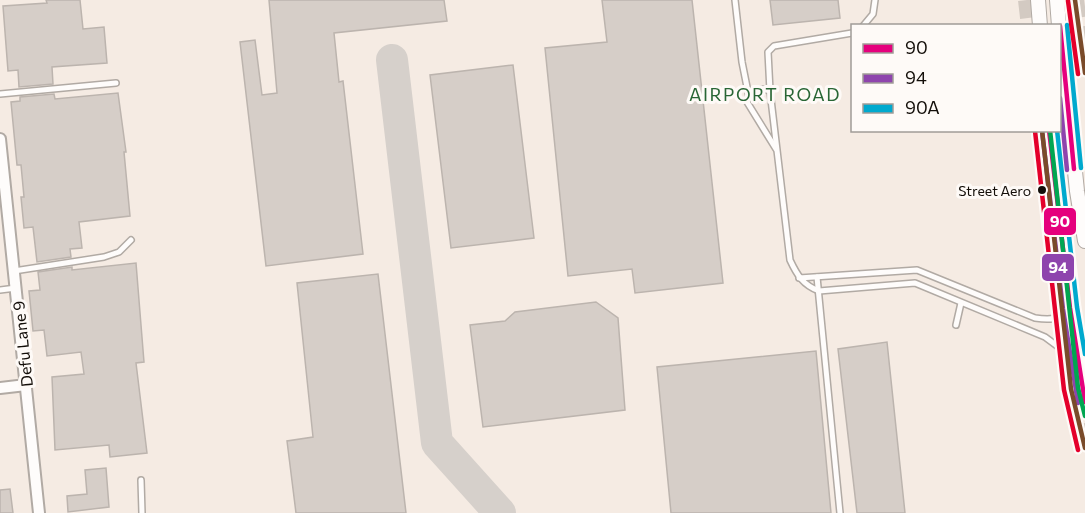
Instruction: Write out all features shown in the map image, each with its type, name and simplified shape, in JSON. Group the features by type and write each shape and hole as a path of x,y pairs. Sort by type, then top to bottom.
{"main road":[{"path":"1038,0 1040,24"},
{"path":"1057,0 1059,24"},
{"path":"1061,41 1085,241"},
{"path":"1048,132 1085,402"}],"street":[{"name":"Defu Lane 9","path":"0,139 39,513"},
{"path":"0,388 26,385"}],"lane":[{"path":"735,0 749,107 777,150"},
{"path":"865,24 873,14 875,0"},
{"path":"851,33 770,48 768,52 770,91 790,260 800,278 808,287 819,291 915,283 1045,337 1078,361"},
{"path":"0,93 116,83"},
{"path":"749,97 760,89 765,88 770,91"},
{"path":"14,271 104,257 119,252 131,240"},
{"path":"800,278 917,270 1035,318 1049,320 1059,318 1071,308"},
{"path":"880,271 881,286"},
{"path":"817,277 840,513"},
{"path":"0,290 16,288"},
{"path":"956,325 961,303"},
{"path":"141,480 142,513"}],"building":[{"path":"46,0 80,0 83,29 104,27 107,63 52,67 53,84 19,87 18,70 8,71 3,6 47,3"},
{"path":"269,0 444,0 447,21 334,33 339,82 343,81 363,254 266,266 240,42 255,40 262,95 277,93"},
{"path":"602,0 692,0 723,283 635,293 632,269 568,276 545,48 607,42"},
{"path":"770,0 838,0 840,18 773,25"},
{"path":"513,65 534,238 451,248 430,75"},
{"path":"118,93 126,152 124,152 130,216 79,222 82,248 70,249 71,257 37,262 33,227 24,228 21,165 17,165 11,102 20,101 20,97 54,94 55,99"},
{"path":"136,263 144,362 136,363 147,453 110,457 109,445 55,450 52,377 84,374 81,352 47,356 44,330 33,331 29,291 40,290 38,272 72,267 72,270"},
{"path":"378,274 406,513 296,513 287,441 313,437 297,283"},
{"path":"596,302 618,318 625,410 483,427 470,325 505,321 515,312"},
{"path":"887,342 905,513 857,513 838,349"},
{"path":"816,351 831,513 671,513 657,367"},
{"path":"106,468 109,507 68,512 67,496 87,494 85,470"},
{"path":"10,489 13,513 0,513 0,490"}],"taxiway":[{"path":"392,60 437,443 500,513"}],"tunnel":[{"path":"1027,0 1030,24"},
{"path":"1075,0 1085,73"},
{"path":"1042,132 1071,389 1085,448"}],"transit line":[{"path":"1075,0 1085,73"},
{"path":"1068,1 1078,74"},
{"name":"90A","path":"1067,25 1081,168"},
{"name":"90","path":"1061,36 1074,169"},
{"name":"94","path":"1061,108 1067,170"},
{"path":"1035,132 1064,390 1078,450"},
{"name":"94","path":"1042,132 1063,309 1078,403"},
{"path":"1042,132 1071,389 1085,448"},
{"name":"90","path":"1049,132 1070,308 1085,402"},
{"path":"1050,132 1078,388 1085,416"},
{"name":"90A","path":"1057,132 1077,307 1085,354"}],"place":[{"name":"Street Aero","path":"1042,190"}],"district":[{"name":"AIRPORT ROAD","path":"765,94"}]}
